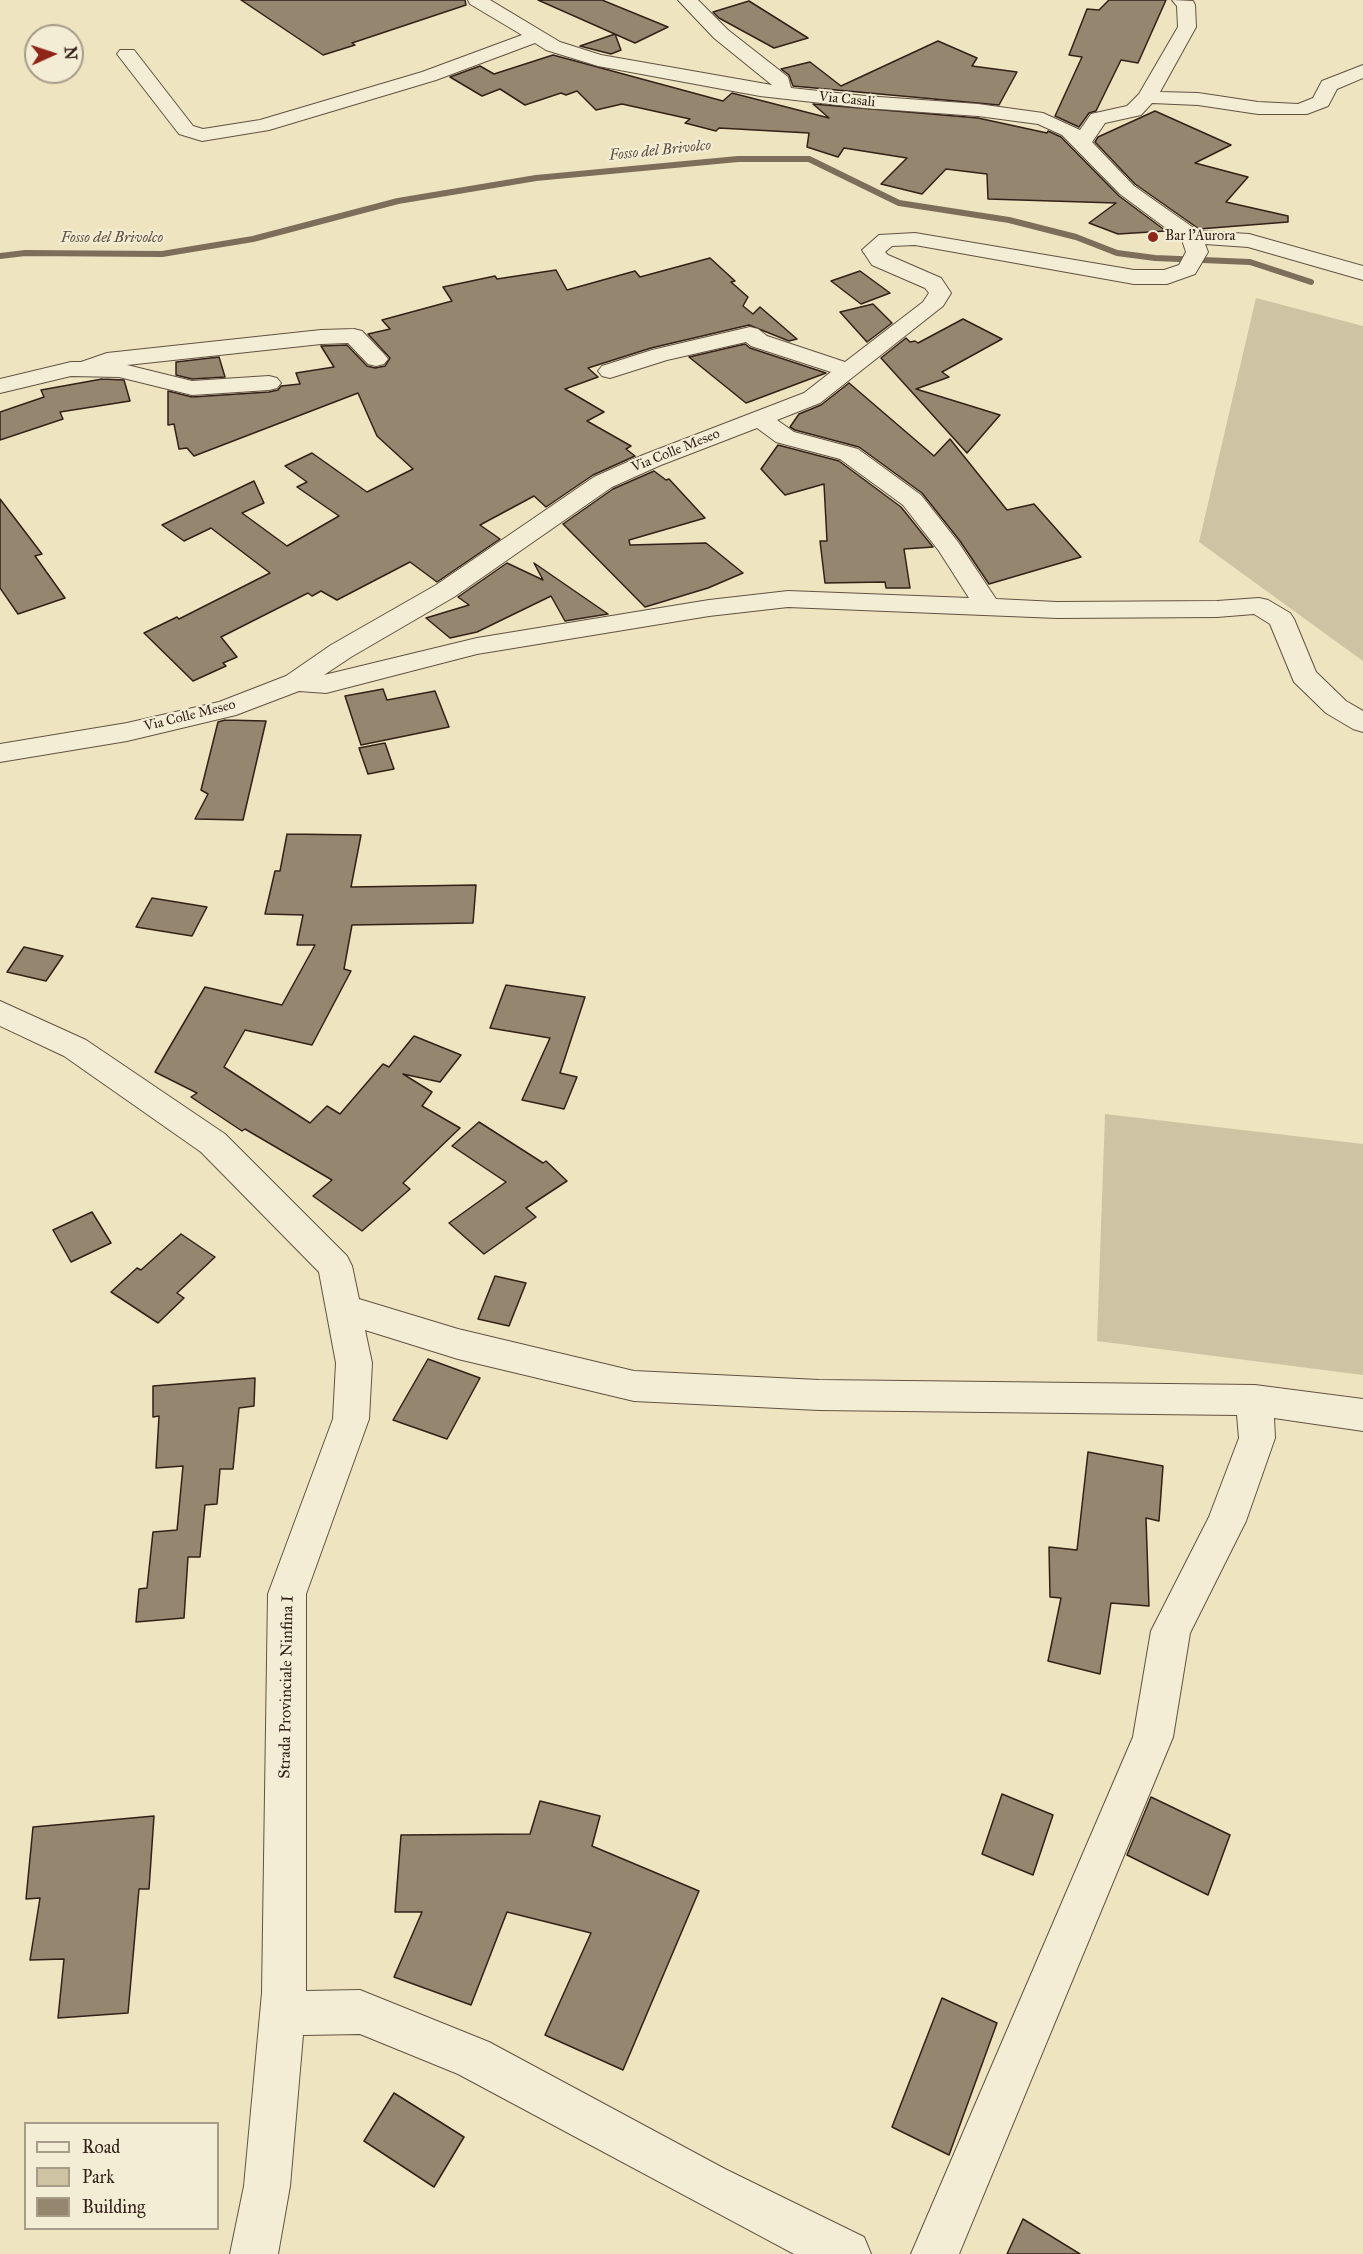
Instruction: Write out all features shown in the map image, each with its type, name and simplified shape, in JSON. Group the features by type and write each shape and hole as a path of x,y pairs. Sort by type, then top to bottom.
{"street":[{"name":"Via Casali","path":"477,0 553,46 598,60 782,93 978,110 1042,119 1070,131 1126,190 1192,253"},
{"path":"687,0 721,34 781,81 782,93"},
{"path":"1081,143 1098,118 1134,111 1147,97 1187,27 1186,5 1181,0"},
{"path":"127,54 186,130 201,135 262,126 429,76 537,36"},
{"path":"1147,97 1198,99 1258,108 1300,110 1321,102 1329,85 1363,71"},
{"name":"Via Colle Meseo","path":"0,753 127,732 226,709 296,682 341,651 445,591 603,482 652,460 812,398 932,306 940,293 933,283 880,260 873,250 887,240 915,239 1134,277 1167,277 1192,253"},
{"path":"1192,253 1249,241 1363,273"},
{"path":"610,371 660,355 750,334 759,341 847,370"},
{"path":"84,369 107,360 321,337 354,336 376,359"},
{"path":"0,386 71,369 119,370 192,388 269,383"},
{"path":"760,418 785,437 849,454 912,500 949,547 988,607"},
{"path":"296,682 326,684 477,646 709,608 788,599 1057,610 1259,606 1281,619 1304,676 1336,707 1363,723"},
{"name":"Strada Provinciale Ninfina I","path":"0,1013 75,1048 213,1143 335,1266 354,1363 351,1419 287,1594 282,2013 267,2186 254,2254"},
{"path":"343,1309 458,1344 634,1386 819,1395 1255,1400 1363,1415"},
{"path":"935,2254 1153,1737 1171,1631 1235,1501 1257,1438 1255,1400"},
{"path":"282,2013 360,2012 473,2058 709,2185 847,2254"}],"green space":[{"path":"1256,298 1363,326 1363,661 1199,542"},
{"path":"1105,1114 1363,1144 1363,1375 1097,1341"}],"building":[{"path":"241,0 465,0 466,5 323,55"},
{"path":"538,0 602,0 668,27 635,43"},
{"path":"1109,0 1166,0 1138,63 1121,60 1096,111 1089,113 1079,127 1055,116 1082,57 1069,55 1087,9 1099,10"},
{"path":"749,1 808,38 774,48 719,18 713,12"},
{"path":"615,34 621,50 611,54 580,46"},
{"path":"938,41 977,58 972,66 1017,72 999,105 793,86 789,75 781,69 810,62 841,86"},
{"path":"553,55 723,101 732,93 829,118 813,104 978,118 1047,133 1048,131 1061,137 1119,196 1166,231 1118,234 1089,223 1116,203 988,199 987,174 946,169 922,194 881,184 907,158 844,148 838,157 807,147 809,133 719,128 716,131 685,123 690,119 622,104 596,110 577,91 566,95 561,93 525,105 500,89 482,96 450,77 480,66 494,74"},
{"path":"1155,111 1231,145 1195,163 1248,177 1226,202 1288,216 1288,222 1199,229 1135,184 1095,142 1098,137"},
{"path":"710,258 735,281 731,282 748,297 743,306 753,314 760,307 797,339 789,341 749,325 651,348 588,368 598,377 565,389 604,412 587,421 631,446 626,449 635,456 593,475 546,507 534,496 480,525 500,539 437,582 410,562 337,600 321,591 312,596 308,593 221,637 237,657 223,663 226,666 193,681 144,633 177,617 179,619 270,573 211,528 184,541 162,525 254,481 264,503 242,513 287,546 339,516 297,487 307,482 285,466 312,453 367,492 413,469 377,436 358,393 194,456 187,448 179,449 174,424 168,425 168,391 192,397 269,392 278,390 281,386 300,384 296,373 334,367 321,346 347,345 367,366 375,368 385,366 390,358 368,334 390,329 382,320 452,301 443,287 495,276 497,279 556,270 567,290 635,271 640,277"},
{"path":"860,271 890,293 861,304 831,281"},
{"path":"873,304 892,323 867,342 840,312"},
{"path":"963,319 1002,339 942,372 949,377 916,389 1000,415 967,453 881,358 906,338 910,342 918,343"},
{"path":"745,344 750,348 826,373 746,403 689,357"},
{"path":"219,357 225,377 192,379 176,375 176,362"},
{"path":"102,379 124,380 130,401 60,412 63,419 0,440 0,412 44,397 41,390"},
{"path":"849,383 934,456 950,439 1007,510 1034,504 1081,557 989,584 960,541 922,493 859,447 790,427 799,414 821,405"},
{"path":"778,445 839,461 901,507 933,547 904,549 910,588 886,588 885,582 825,583 820,541 827,541 824,484 785,495 761,469"},
{"path":"654,471 666,480 669,479 705,518 629,540 630,545 706,543 743,573 708,588 645,607 563,524 613,489"},
{"path":"0,499 42,554 35,556 65,598 18,614 0,588"},
{"path":"507,563 543,580 534,563 608,614 565,621 551,596 477,632 450,638 426,618 469,605 458,597"},
{"path":"383,689 387,700 435,691 449,727 361,745 345,696"},
{"path":"225,720 266,721 243,820 195,819 208,794 201,790 218,722"},
{"path":"385,743 394,769 368,774 359,748"},
{"path":"287,834 361,835 351,887 476,885 473,923 352,925 344,969 351,971 312,1045 245,1030 224,1067 310,1123 327,1106 340,1114 383,1064 389,1067 414,1036 461,1055 440,1082 403,1074 432,1092 422,1106 460,1128 403,1183 410,1189 362,1231 313,1196 332,1180 245,1129 242,1131 191,1097 197,1093 155,1072 205,987 282,1005 315,945 297,945 303,915 265,914 275,871 280,871"},
{"path":"152,898 207,907 192,936 136,927"},
{"path":"24,947 63,956 46,981 7,972"},
{"path":"506,985 585,997 560,1073 577,1077 564,1109 522,1100 550,1038 490,1028"},
{"path":"479,1122 543,1163 546,1161 567,1181 526,1208 536,1217 484,1254 449,1223 506,1182 452,1146"},
{"path":"92,1212 111,1243 71,1262 53,1230"},
{"path":"181,1234 215,1257 177,1293 184,1298 158,1323 111,1292 137,1268 141,1270"},
{"path":"495,1276 526,1283 509,1326 478,1319"},
{"path":"428,1359 480,1378 447,1439 393,1420"},
{"path":"255,1378 254,1406 239,1408 233,1469 220,1469 217,1504 205,1505 200,1557 188,1557 184,1618 136,1622 139,1589 147,1588 153,1532 177,1530 183,1466 156,1468 159,1416 153,1417 153,1386"},
{"path":"1088,1452 1163,1466 1159,1521 1146,1518 1149,1606 1111,1603 1100,1674 1048,1661 1061,1598 1050,1597 1049,1547 1077,1550"},
{"path":"1002,1794 1053,1815 1033,1875 982,1854"},
{"path":"1151,1797 1230,1835 1208,1895 1127,1855"},
{"path":"540,1801 600,1816 592,1846 699,1891 623,2070 545,2035 591,1933 507,1912 471,2005 394,1977 422,1912 395,1912 401,1835 530,1834"},
{"path":"154,1816 149,1889 139,1889 128,2013 58,2018 64,1959 30,1960 40,1898 26,1899 33,1827"},
{"path":"942,1998 997,2023 949,2155 892,2127"},
{"path":"394,2093 464,2137 434,2187 364,2141"},
{"path":"1023,2219 1080,2254 1007,2254"}],"waterway":[{"name":"Fosso del Brivolco","path":"0,256 25,253 162,254 253,239 398,201 536,178 738,159 809,159 899,203 1009,220 1076,237 1117,253 1155,258 1250,262 1311,282"}],"place":[{"name":"Bar l'Aurora","path":"1153,237"}]}
